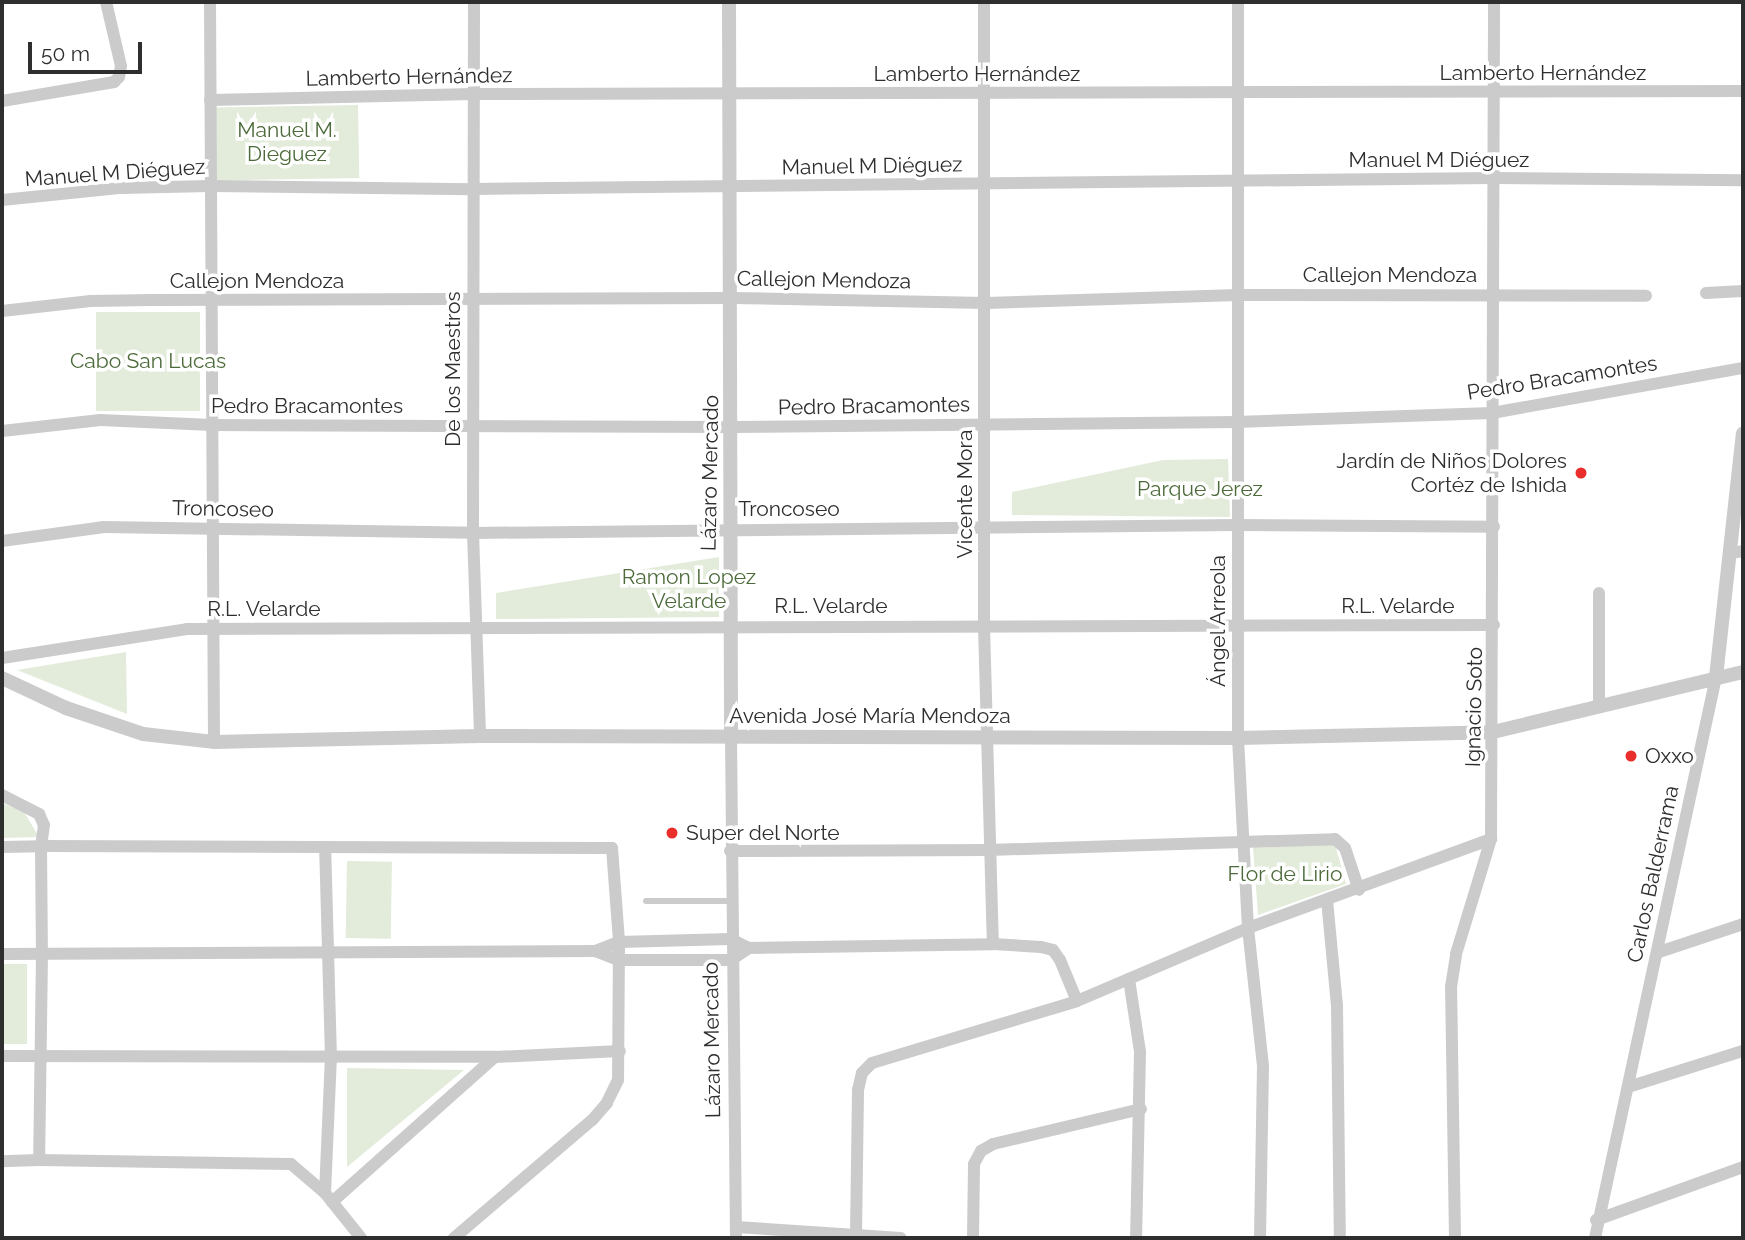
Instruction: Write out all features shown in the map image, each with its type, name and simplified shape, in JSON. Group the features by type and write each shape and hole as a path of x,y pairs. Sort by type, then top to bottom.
{"street":[{"path":"2,101 114,82 119,77 121,66 106,2"},
{"path":"210,2 214,742"},
{"name":"De los Maestros","path":"474,2 472,425 480,736"},
{"name":"Lázaro Mercado","path":"729,2 732,298 729,528 730,901 736,1232"},
{"name":"Vicente Mora","path":"984,2 984,626 993,944"},
{"name":"Ángel Arreola","path":"1238,2 1238,738 1248,928 1263,1066 1260,1238"},
{"name":"Ignacio Soto","path":"1455,1238 1451,987 1456,954 1491,839 1494,625 1494,2"},
{"name":"Lamberto Hernández","path":"210,100 473,94 1743,91"},
{"name":"Manuel M Diéguez","path":"2,200 121,188 210,186 473,189 1493,178 1743,180"},
{"path":"1706,293 1743,291"},
{"name":"Callejon Mendoza","path":"2,311 90,301 210,299 473,301 732,298 986,303 1238,295 1646,296"},
{"name":"Pedro Bracamontes","path":"2,431 100,420 212,425 732,427 1237,422 1492,413 1743,368"},
{"name":"Carlos Balderrama","path":"1595,1238 1596,1220 1658,952 1716,677 1737,552 1743,433"},
{"name":"Troncoseo","path":"2,541 104,527 473,533 729,528 984,529 1238,525 1494,527"},
{"path":"1599,593 1599,707"},
{"name":"R.L. Velarde","path":"2,658 149,634 213,629 730,625 1494,625"},
{"name":"Avenida José María Mendoza","path":"2,678 66,708 143,734 214,742 480,736 1238,738 1493,732 1716,677 1743,673"},
{"path":"2,795 40,814 44,825 41,846 39,1160"},
{"path":"856,1235 858,1090 862,1073 872,1063 1077,1001 1248,928 1359,890 1491,839"},
{"path":"730,851 989,850 1244,841 1342,842 1359,890"},
{"path":"2,847 612,848 619,942 618,1080 607,1103 454,1238"},
{"path":"326,847 331,1058 329,1197"},
{"path":"1327,900 1337,1006 1340,1238"},
{"path":"1658,952 1743,924"},
{"path":"2,954 595,951 619,942 731,939 749,948 993,944 1053,950 1077,1001"},
{"path":"595,951 619,960 731,960 749,948"},
{"path":"1129,979 1140,1052 1141,1109 1136,1238"},
{"path":"2,1056 495,1057 620,1051"},
{"path":"1628,1087 1743,1051"},
{"path":"329,1197 495,1057"},
{"path":"973,1238 974,1164 981,1151 993,1144 1141,1109"},
{"path":"2,1161 275,1160 306,1173 361,1238"},
{"path":"1596,1220 1743,1167"},
{"path":"736,1232 901,1238"}],"lane":[{"path":"646,901 730,901"}],"green space":[{"name":"Manuel M. Dieguez","path":"358,105 359,178 216,180 215,107"},
{"name":"Cabo San Lucas","path":"96,312 200,312 200,411 96,411"},
{"name":"Parque Jerez","path":"1228,459 1230,517 1012,515 1012,492 1163,460"},
{"name":"Ramon Lopez Velarde","path":"719,557 719,617 496,619 496,593"},
{"path":"126,652 127,714 17,670"},
{"path":"2,803 24,812 39,837 2,838"},
{"name":"Flor de Lirio","path":"1335,844 1346,884 1258,915 1253,847"},
{"path":"347,861 392,862 391,939 346,938"},
{"path":"2,964 27,964 27,1044 2,1044"},
{"path":"347,1068 464,1070 347,1167"}],"place":[{"name":"Jardín de Niños Dolores Cortéz de Ishida","path":"1581,473"},
{"name":"Oxxo","path":"1631,756"},
{"name":"Super del Norte","path":"672,833"}]}
